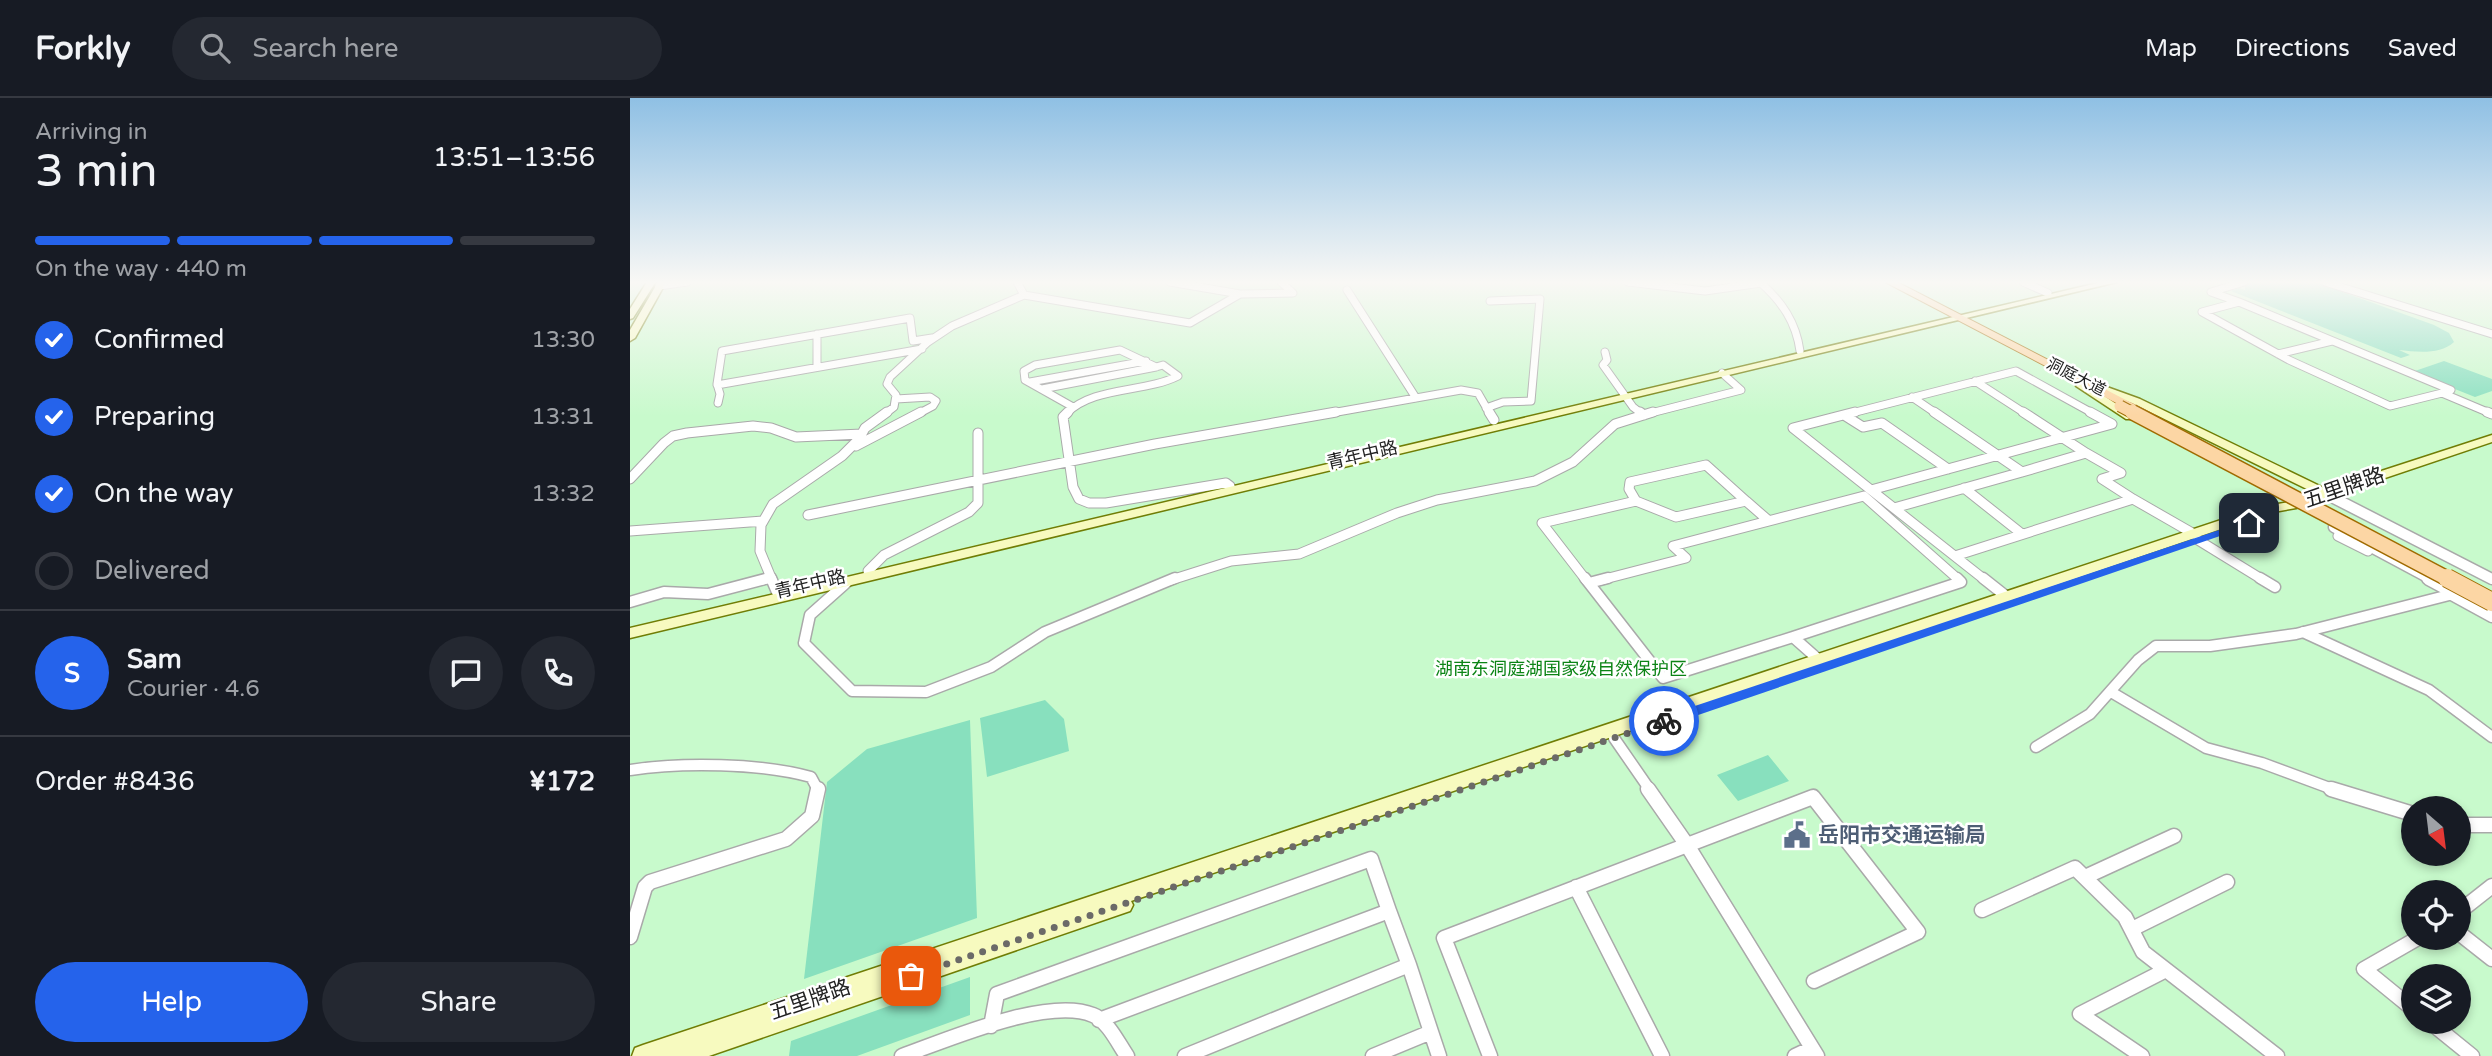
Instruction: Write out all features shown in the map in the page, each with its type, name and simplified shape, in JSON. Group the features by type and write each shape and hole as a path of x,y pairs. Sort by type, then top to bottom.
{"main road":[{"name":"青年中路","path":"630,627 1911,327"},
{"path":"630,634 1914,327"},
{"name":"洞庭大道","path":"1973,327 2492,591"},
{"path":"2083,384 2136,401 2331,496"},
{"path":"2083,384 2109,405 2296,507"},
{"name":"洞庭大道","path":"2083,384 2492,602"},
{"name":"五里牌路","path":"2331,496 2492,438"},
{"name":"五里牌路","path":"643,1056 2007,597 2274,515 2492,444"},
{"name":"五里牌路","path":"676,1056 1615,738 2196,537 2265,510 2296,507"}],"street":[{"path":"718,402 720,394 717,385 722,351 859,327"},
{"path":"911,327 913,341 936,337"},
{"path":"847,452 865,428 894,407 896,399 887,384 890,377 922,348 954,327"},
{"path":"1370,327 1416,398"},
{"path":"1486,408 1503,402 1531,401 1538,327"},
{"path":"1796,327 1800,352"},
{"path":"2229,327 2278,354 2389,407 2452,390 2299,327"},
{"path":"2469,327 2492,334"},
{"path":"817,334 817,367"},
{"path":"2278,354 2333,341"},
{"path":"717,385 922,348"},
{"path":"1073,407 1025,380 1024,371 1035,365 1120,350 1156,367"},
{"path":"1605,352 1608,360 1603,365 1633,407 1644,415"},
{"path":"1030,382 1146,361"},
{"path":"1042,389 1163,365 1178,376 1073,407 1063,417 1073,487 1079,499 1089,503 1107,503 1226,483 1230,486"},
{"path":"1871,490 2112,424 2016,370 1793,428 1871,490 2007,597"},
{"path":"846,583 810,615 804,643 852,691 926,692 991,667 1045,632 1190,572 1231,561 1299,554 1397,513 1437,500 1535,481 1573,462 1615,424 1741,390 1722,373"},
{"path":"1975,381 2086,453 2122,472 2102,479 2275,587"},
{"path":"807,515 1155,444 1461,390 1478,393 1494,420"},
{"path":"2442,393 2492,414"},
{"path":"777,592 761,551 763,521 773,504 872,436 933,406 936,401 930,397 896,399"},
{"path":"1912,397 2022,472"},
{"path":"1844,415 1863,426 1882,423 1948,469"},
{"path":"630,480 664,443 673,436 687,433 752,426 771,428 796,437 862,434"},
{"path":"868,571 884,555 969,512 978,503 978,433"},
{"path":"1894,508 2086,453"},
{"path":"1636,501 1629,489 1630,482 1706,465 1769,521"},
{"path":"1964,488 2022,534"},
{"path":"1589,583 1686,558 1674,546 1864,496 1961,582 1662,678 1542,523 1636,501 1676,517 1746,501"},
{"path":"2331,496 2492,579"},
{"path":"1955,556 2133,499"},
{"path":"2296,507 2492,617"},
{"path":"630,531 763,521"},
{"path":"2338,536 2492,612"},
{"path":"630,602 664,592 708,594 770,578"},
{"path":"2036,747 2090,714 2138,660 2156,646 2210,646 2303,632 2454,594"},
{"path":"2303,632 2354,657 2405,677 2445,700 2492,737"},
{"path":"1793,637 1819,660"},
{"path":"2111,692 2206,748 2262,763 2356,798 2401,811"},
{"path":"1615,738 1687,845 1815,1052 1795,1056"},
{"path":"630,770 696,764 795,772 811,777 818,789 812,816 786,839 650,882 645,887 630,937"},
{"path":"1490,1056 1444,937 1812,797 1918,932 1814,981"},
{"path":"2471,825 2492,825"},
{"path":"2085,877 2174,836"},
{"path":"991,1026 997,994 1371,859 1439,1056"},
{"path":"1982,910 2075,868 2125,917 2143,952 2277,1056"},
{"path":"2132,929 2227,882"},
{"path":"2471,903 2492,886"},
{"path":"1576,887 1661,1056"},
{"path":"1099,1020 1389,911"},
{"path":"2471,942 2492,959"},
{"path":"2401,948 2364,969 2401,999"},
{"path":"1185,1056 1409,965"},
{"path":"2142,1056 2080,1014 2166,970"},
{"path":"902,1056 1023,1016 1069,1008 1096,1016 1127,1056"},
{"path":"1373,1056 1431,1032"},
{"path":"2445,1034 2472,1056"}],"green space":[{"name":"湖南东洞庭湖国家级自然保护区","path":"630,327 2492,327 2492,1056 630,1056"},
{"path":"2322,327 2437,327 2449,333 2454,342 2435,351 2399,350 2410,355 2401,358"},
{"path":"2444,361 2492,379 2492,391 2475,397 2412,372"},
{"path":"1045,700 1064,719 1069,751 987,777 980,718"},
{"path":"970,720 977,918 804,979 827,782 867,749"},
{"path":"1768,755 1789,781 1738,801 1717,775"},
{"path":"970,977 970,1015 857,1056 789,1056 791,1041"}],"way so far":[{"path":"911,976 1664,721"}],"place":[{"name":"岳阳市交通运输局","path":"1797,835"}],"route":[{"path":"1664,721 2249,523"}]}
